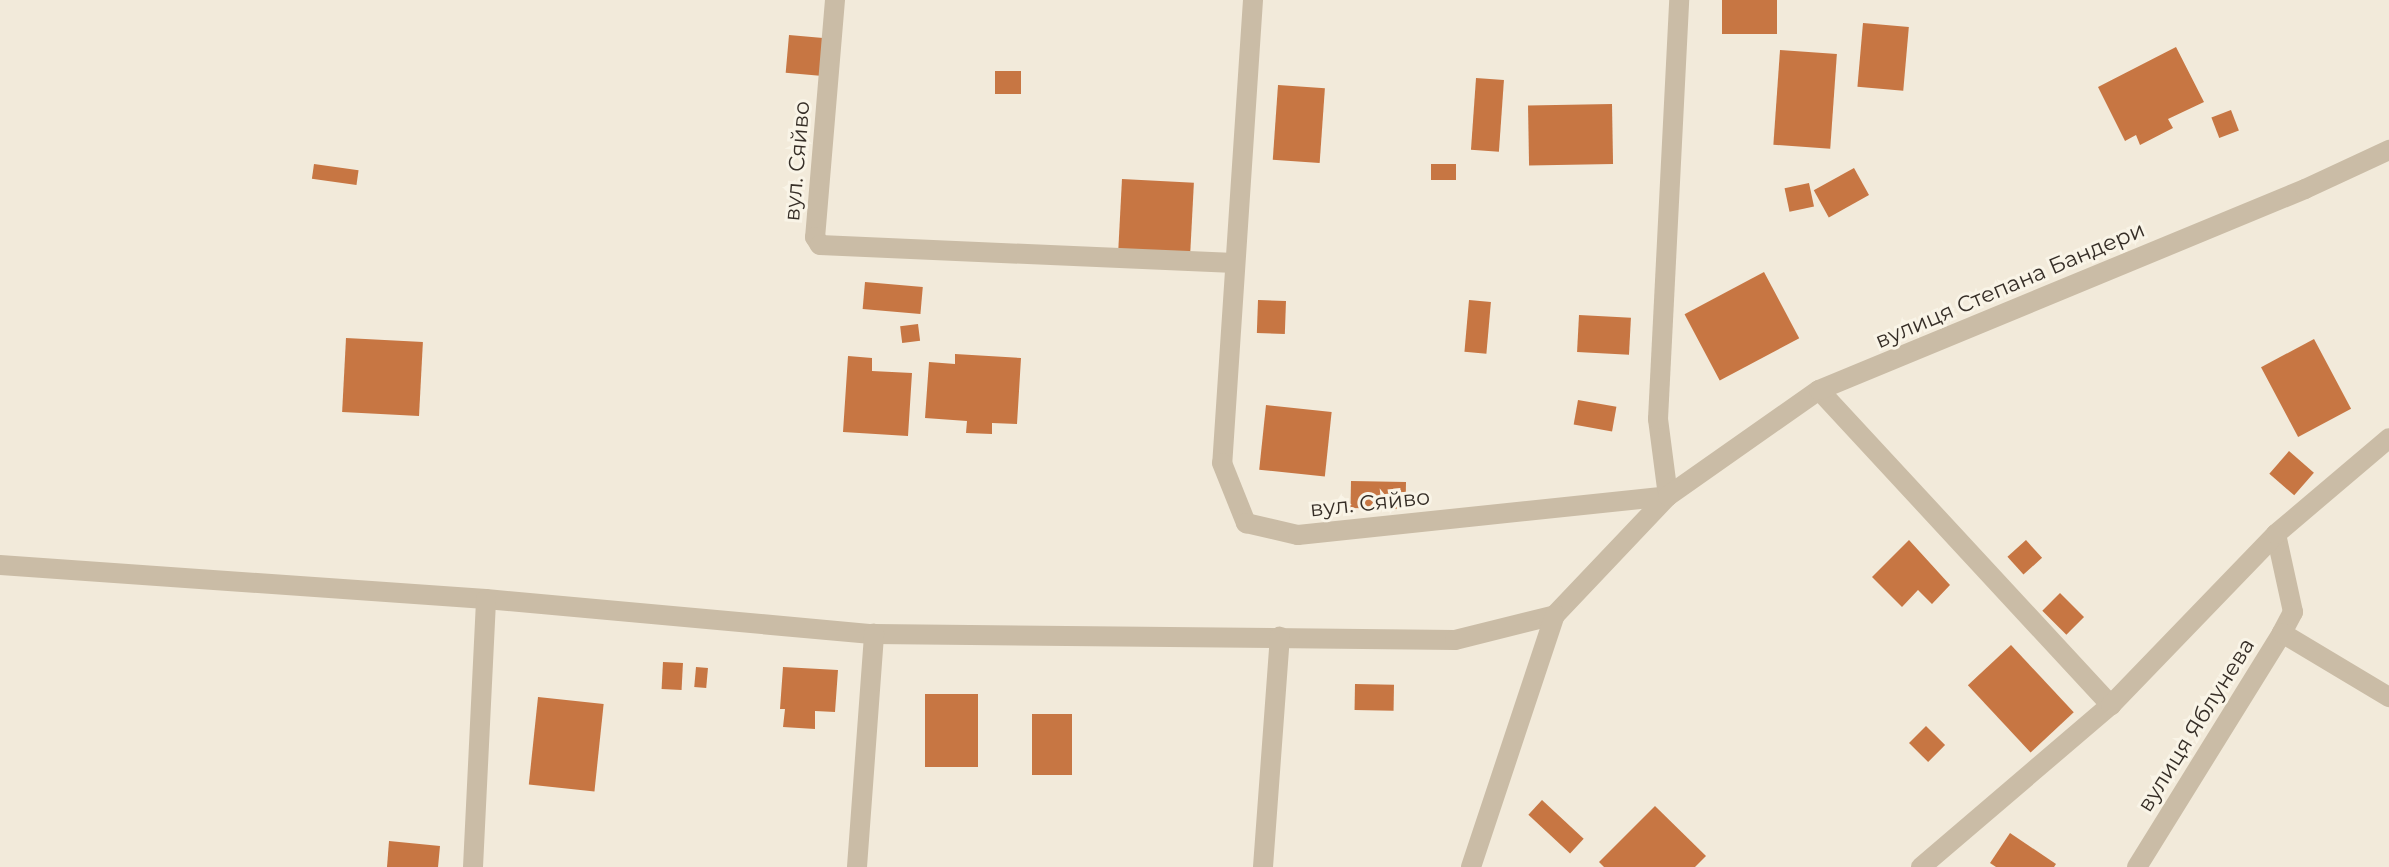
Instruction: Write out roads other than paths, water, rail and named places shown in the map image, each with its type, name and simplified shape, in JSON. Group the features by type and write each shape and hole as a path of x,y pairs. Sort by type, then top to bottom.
{"street":[{"name":"вул. Сяйво","path":"835,0 815,237 820,245 1235,263"},
{"name":"вул. Сяйво","path":"1253,0 1222,463 1246,523 1298,535 1668,496"},
{"path":"1668,496 1658,419 1679,0"},
{"name":"вулиця Степана Бандери","path":"1555,615 1668,496 1819,390 2305,189 2389,150"},
{"path":"1819,390 2111,705"},
{"path":"1921,867 2111,705 2276,534 2389,438"},
{"path":"2276,534 2293,612 2282,633"},
{"path":"0,565 486,599 874,634 1455,640 1555,615"},
{"path":"473,867 486,599"},
{"path":"1471,867 1555,615"},
{"name":"вулиця Яблунева","path":"2137,867 2282,633 2389,697"},
{"path":"857,867 874,634"},
{"path":"1263,867 1280,637"}]}
